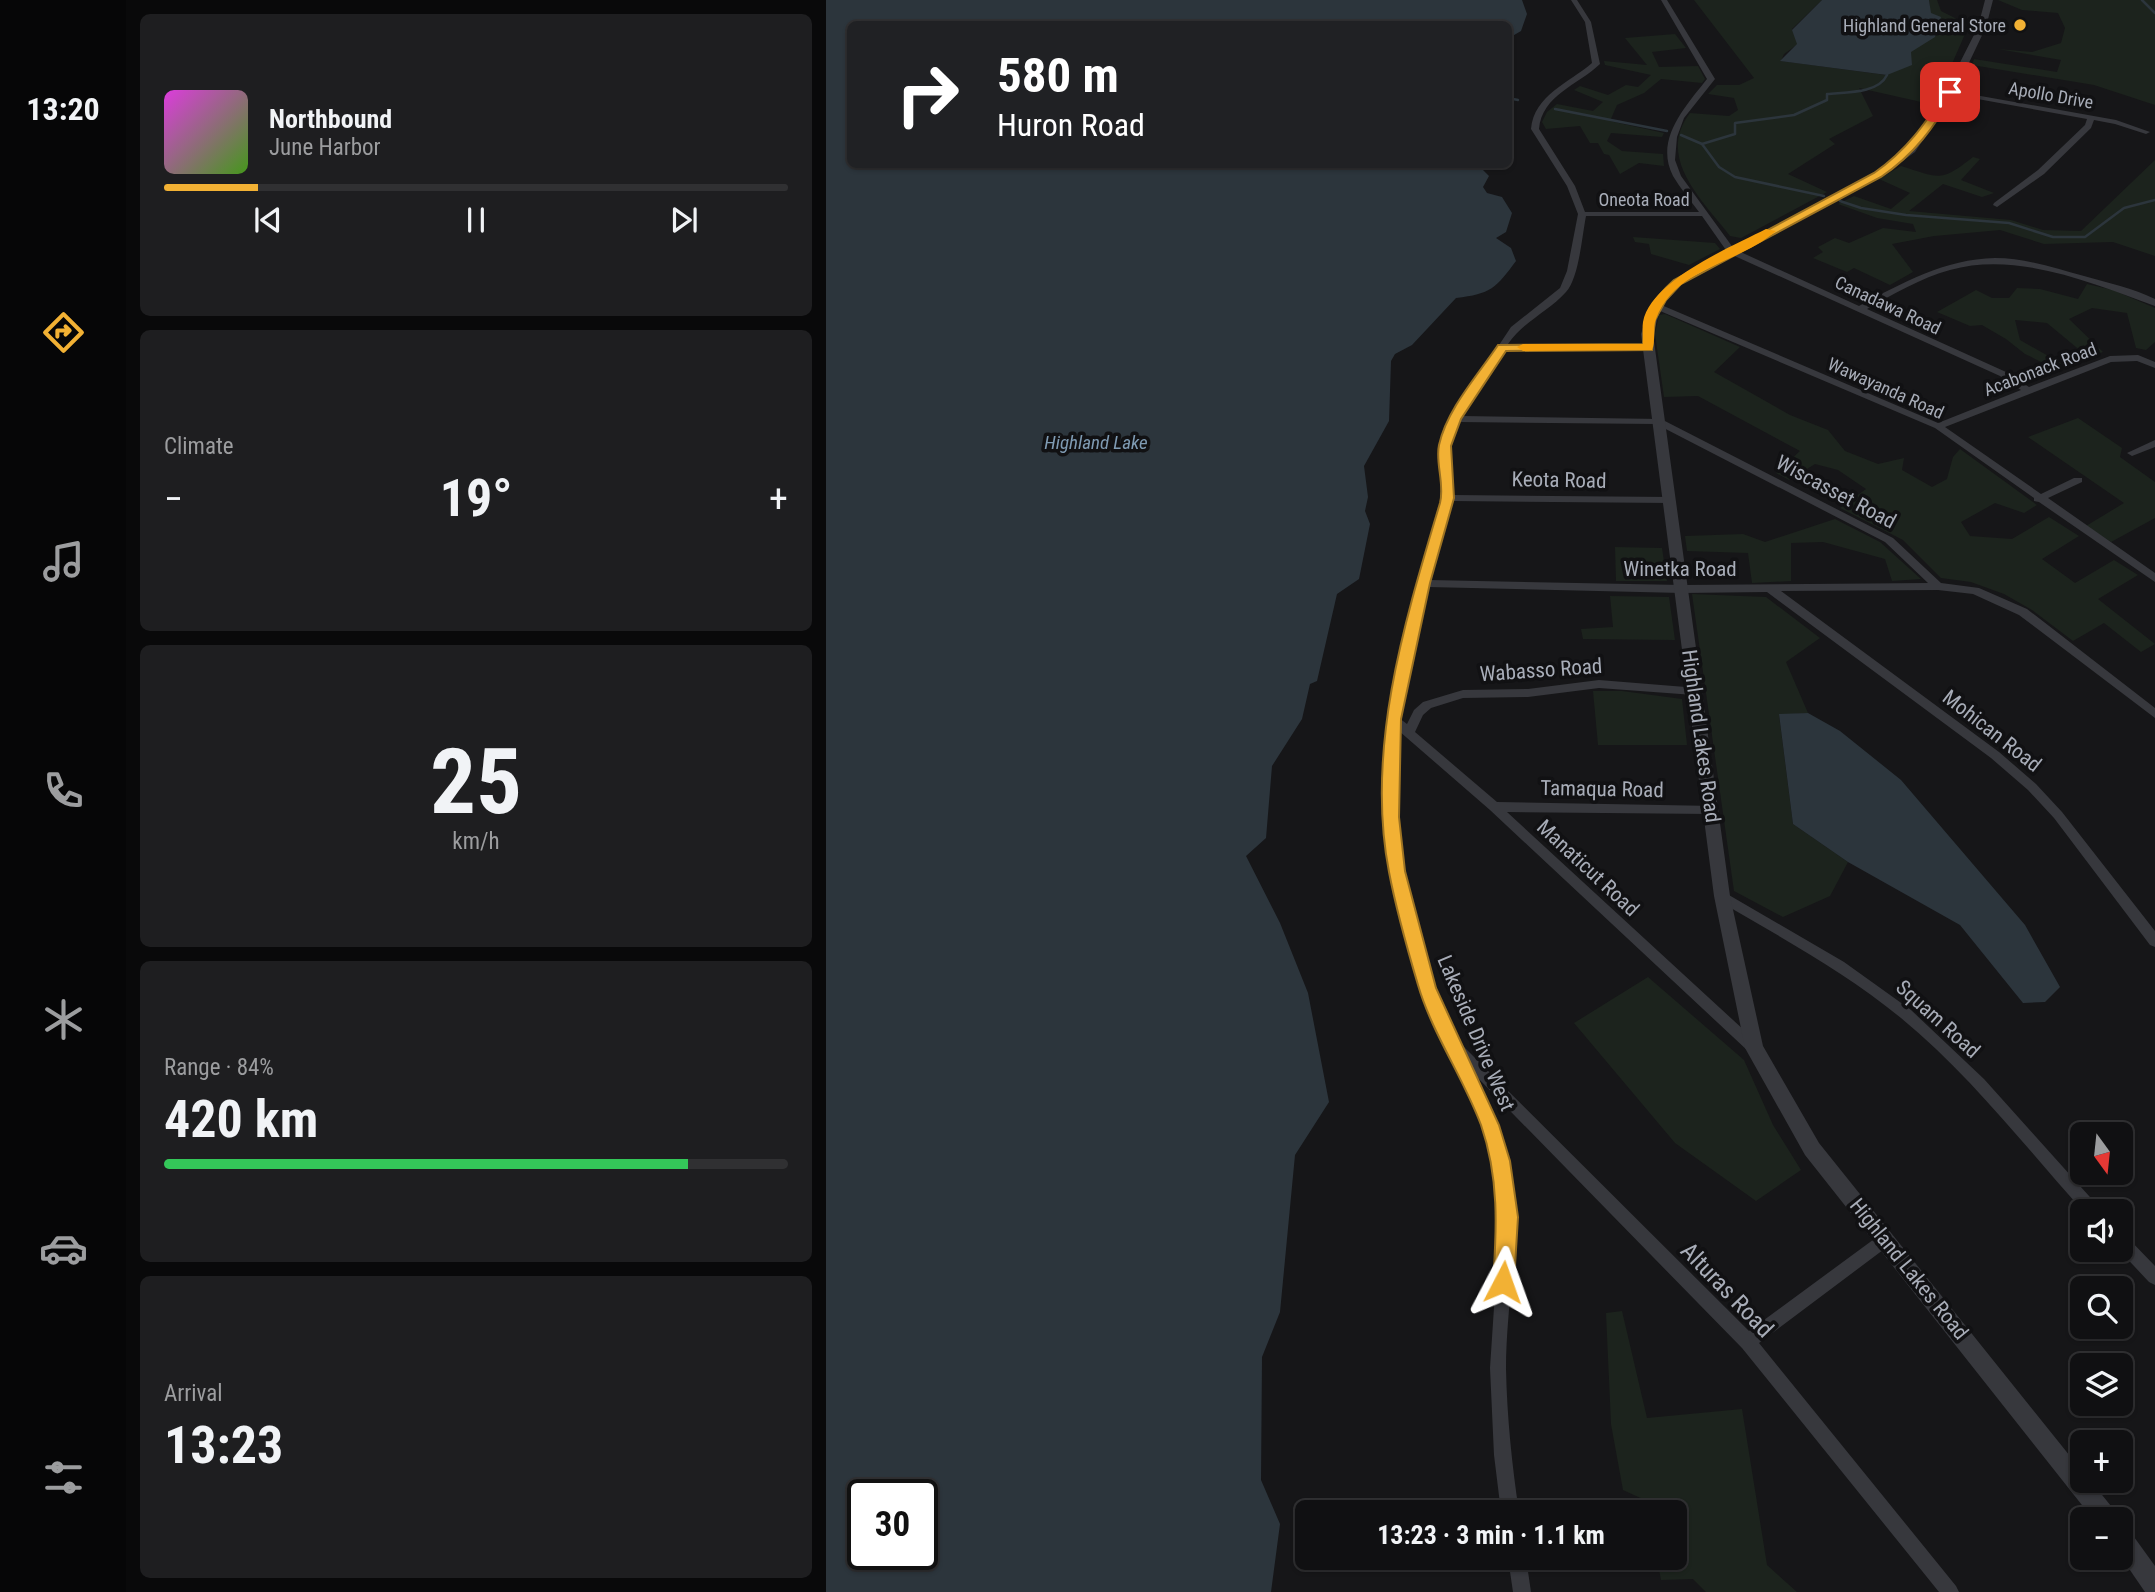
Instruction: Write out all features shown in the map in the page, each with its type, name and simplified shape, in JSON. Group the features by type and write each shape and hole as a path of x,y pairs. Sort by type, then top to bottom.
{"street":[{"path":"1574,0 1588,22 1596,64 1542,104 1535,129 1577,199 1582,215"},
{"path":"1664,0 1711,79 1679,118 1673,137 1671,160 1677,176 1731,251"},
{"path":"1656,306 1678,282 1731,251 1877,175 1901,159 1927,131 1950,92 1978,36 1989,0"},
{"name":"Apollo Drive","path":"1950,92 2091,118 2146,132"},
{"path":"1997,205 2041,172 2088,126 2091,118"},
{"name":"Oneota Road","path":"1582,215 1706,214"},
{"name":"Lakeside Drive West","path":"1508,1500 1502,1455 1498,1368 1508,1217 1501,1161 1490,1125 1427,988 1397,871 1391,817 1394,719 1423,583 1448,498 1445,446 1455,419 1514,329 1564,289 1571,271 1582,215"},
{"name":"Canadawa Road","path":"1731,251 2003,374 2029,391"},
{"path":"1860,309 1926,274 1949,266 1997,259 2049,267 2155,303"},
{"name":"Highland Lakes Road","path":"1656,306 1649,320 1648,348 1722,895 1754,1048 1812,1149 2097,1507"},
{"name":"Wawayanda Road","path":"1656,306 1938,426 2038,499 2155,578"},
{"path":"1502,347 1648,348"},
{"name":"Acabonack Road","path":"1938,426 2109,359 2138,358 2155,365"},
{"name":"Wiscasset Road","path":"1455,419 1658,421 1889,540 1938,586"},
{"path":"2132,453 2155,443"},
{"path":"2038,499 2078,480"},
{"name":"Keota Road","path":"1448,498 1670,500"},
{"name":"Winetka Road","path":"1423,583 1682,589 1938,586"},
{"path":"1938,586 1975,591 2023,612 2155,714"},
{"name":"Mohican Road","path":"1769,588 1995,755 2032,787 2058,815 2155,941"},
{"name":"Wabasso Road","path":"1409,733 1418,713 1427,705 1463,694 1528,693 1600,684 1694,691"},
{"name":"Manaticut Road","path":"1394,719 1494,807 1754,1048"},
{"name":"Tamaqua Road","path":"1494,807 1711,809"},
{"name":"Squam Road","path":"1722,895 1866,984 1904,1012 1942,1045 2083,1199"},
{"name":"Alturas Road","path":"1449,1039 1748,1342 1950,1592"},
{"path":"1748,1342 1886,1240"},
{"path":"2133,1254 2155,1277"},
{"path":"2133,1555 2155,1587"},
{"path":"1519,1570 1522,1592"}],"shaded area":[{"path":"1694,0 1822,0 1792,29 1798,44 1784,54 1781,61 1886,75 1910,51 1923,31 1930,11 1929,0 1937,0 1941,11 1969,25 1940,91 1930,104 1859,88 1873,116 1829,139 1835,144 1788,174 1827,192 1741,238 1730,236 1708,209 1687,179 1680,163 1678,146 1681,130 1690,113 1729,116 1738,110 1734,98 1708,94 1717,85 1739,85 1754,78"},
{"path":"1998,0 2155,0 2155,105 2094,85 1972,65 1974,59 2057,72 2061,60 1998,49 2032,52 2061,43 2065,28 2058,13 2022,10"},
{"path":"1675,34 1686,48 1652,52 1659,67 1698,66 1705,79 1702,83 1661,79 1644,93 1617,105 1610,121 1664,133 1662,137 1611,133 1607,141 1622,151 1663,154 1664,166 1639,163 1620,174 1609,155 1604,154 1598,143 1590,143 1580,126 1546,129 1542,122 1547,112 1557,104 1593,111 1603,102 1574,90 1580,86 1608,95 1626,85 1638,87 1651,75 1605,65 1604,61 1647,65 1625,38"},
{"path":"1973,157 1980,159 1961,180 1994,193 1982,197 1943,184 1909,211 2011,220 2043,230 2081,231 2155,160 2155,256 2113,242 2044,244 2000,230 1934,236 1892,244 1913,272 1890,285 1854,268 1847,272 1813,258 1823,252 1818,247 1835,238 1849,243 1883,228 1916,232 1913,224 1877,218 1838,204 1854,196 1891,209 1910,193 1879,179 1901,166 1939,176 1953,171"},
{"path":"1633,237 1715,243 1720,249 1689,265 1651,254 1649,244 1635,242"},
{"path":"2087,284 2113,290 2155,308 2155,342 2146,350 2136,348 2127,313 2092,308 2069,319 2103,352 2088,357 2047,323 2015,320 2020,340 2066,366 2058,370 2025,354 1982,325 1970,326 1937,312 1976,290 1992,298 2009,298 2017,288 2040,289 2078,299"},
{"path":"1665,314 1740,347 1714,372 1790,415 1828,430 1845,451 1878,464 1904,458 1902,470 1932,487 1947,479 1953,457 1960,449 2037,505 2024,513 1995,503 1961,522 1970,536 2012,539 2049,517 2079,536 2042,559 2075,583 2114,560 2138,575 2098,599 2155,644 2141,652 2104,623 2073,641 2032,610 2004,594 1971,582 1941,578 1903,540 1840,508 1866,489 1838,470 1815,464 1789,480 1776,473 1800,451 1698,396 1664,397 1655,334 1659,315"},
{"path":"2078,418 2122,448 2120,457 2155,482 2155,518 2111,542 2086,526 2124,503 2028,437"},
{"path":"1835,519 1880,542 1921,579 1892,581 1885,559 1823,542 1791,543 1791,581 1752,583 1748,553 1687,551 1685,536 1743,534 1765,542"},
{"path":"1615,547 1662,548 1667,581 1616,581"},
{"path":"1692,594 1766,597 1820,638 1786,662 1808,713 1779,715 1793,824 1848,862 1830,896 1783,917 1734,891"},
{"path":"1610,596 1669,597 1675,640 1583,639 1581,629 1613,627"},
{"path":"1593,691 1622,691 1682,699 1687,745 1598,745"},
{"path":"1648,977 1744,1060 1773,1125 1801,1170 1756,1201 1675,1143 1574,1023"},
{"path":"1622,1311 1647,1418 1742,1409 1767,1565 1797,1592 1706,1592 1693,1579 1661,1580 1659,1570 1687,1570 1687,1500 1645,1500 1623,1490 1611,1424 1606,1313"}],"water":[{"name":"Highland Lake","path":"826,0 1522,0 1527,14 1521,31 1512,36 1512,21 847,21 847,168 1481,168 1489,176 1483,187 1487,193 1502,197 1512,213 1506,232 1496,238 1511,248 1516,261 1503,278 1485,292 1456,298 1412,345 1395,354 1391,361 1389,421 1364,466 1368,497 1365,511 1370,524 1359,579 1337,594 1317,681 1310,684 1302,719 1272,766 1266,838 1246,856 1280,923 1308,993 1329,1102 1295,1155 1280,1312 1262,1357 1261,1480 1280,1524 1271,1592 826,1592"},
{"path":"1822,0 1929,0 1931,13 1941,17 1935,37 1911,52 1912,65 1887,75 1780,61 1797,44 1792,30"},
{"path":"1808,713 1840,731 1901,780 2025,925 2060,987 2045,1002 2023,1003 1960,925 1848,862 1793,824 1779,714"}],"waterway":[{"path":"2142,0 2155,13"},
{"path":"1702,144 1735,134 1735,123 1794,115 1827,100 1827,94 1869,89 1883,81 1887,75"},
{"path":"1512,99 1518,100"},
{"path":"1555,109 1667,131"},
{"path":"1681,135 1702,144"},
{"path":"1702,144 1719,167 1735,177 1824,196"},
{"path":"1840,201 1861,208 1906,215 2009,223 2053,237 2085,237 2124,208 2155,200"}],"slow traffic":[{"path":"1523,347 1648,348 1649,320 1667,291 1689,274 1770,231"}],"place":[{"name":"Highland General Store","path":"2020,25"}],"route":[{"path":"1503,1282 1508,1217 1501,1161 1490,1125 1427,988 1397,871 1391,817 1394,719 1423,583 1448,498 1445,446 1455,419 1502,347 1648,348 1649,320 1667,291 1689,274 1877,175 1901,159 1927,131 1950,92"}]}
